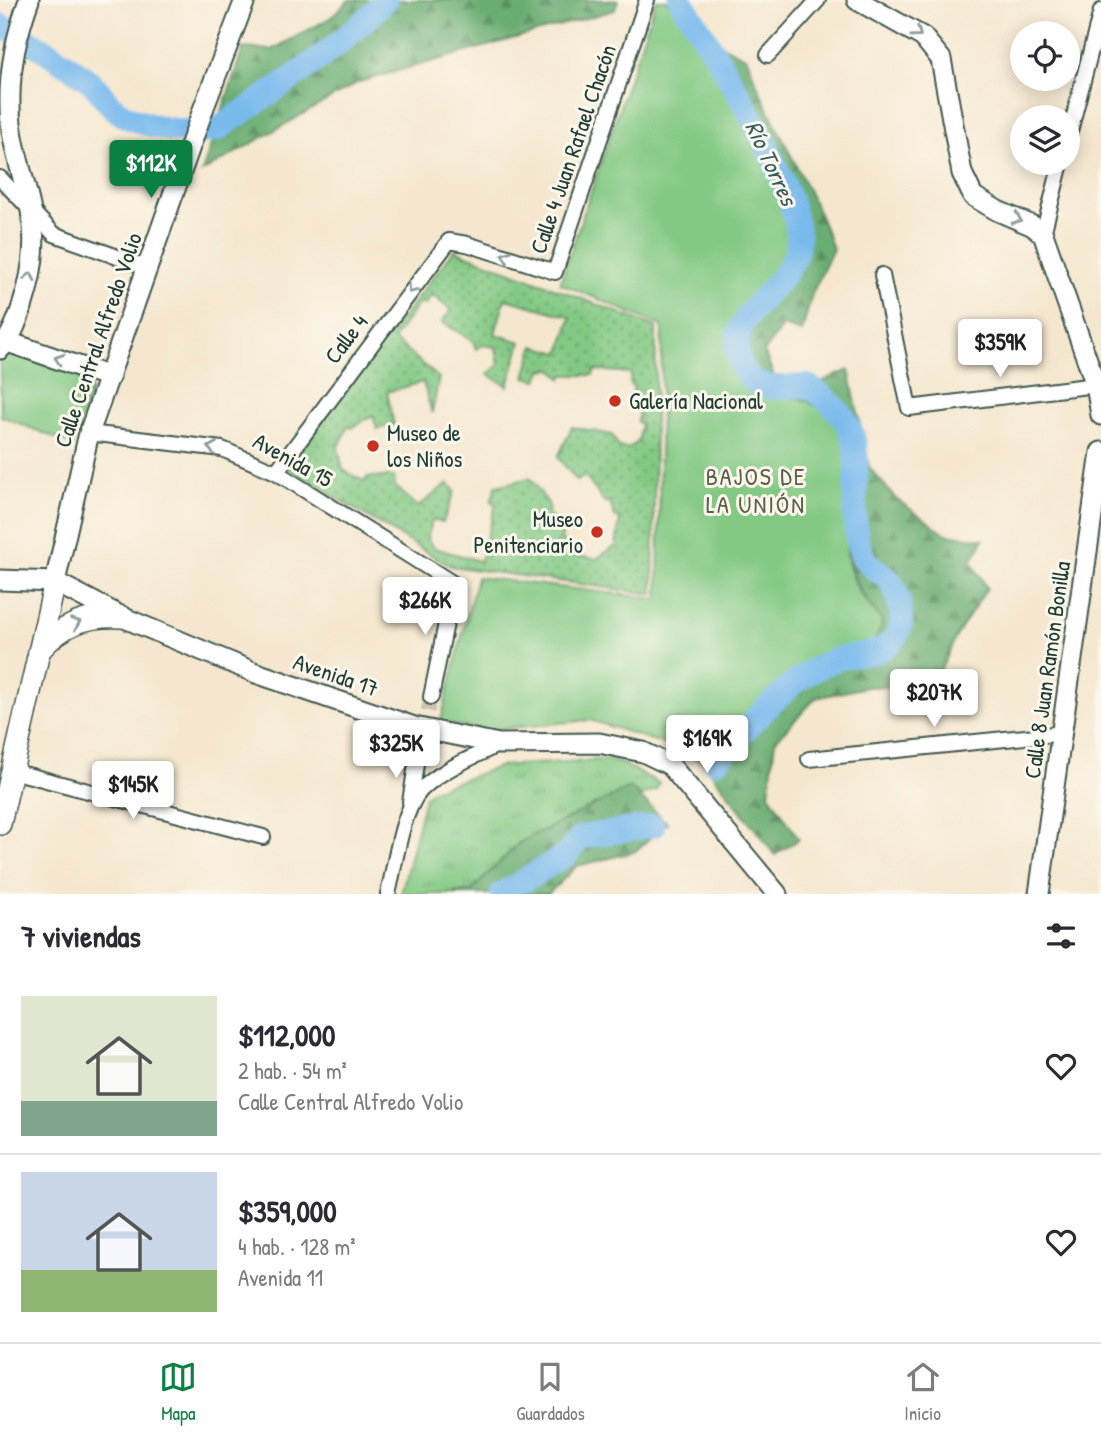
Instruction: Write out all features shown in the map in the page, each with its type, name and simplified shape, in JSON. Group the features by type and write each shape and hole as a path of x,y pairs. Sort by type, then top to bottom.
{"main road":[{"path":"0,824 55,582"},
{"path":"39,651 52,637 84,619 122,617"}],"street":[{"path":"29,0 15,59 10,107 15,145 32,214 31,275 4,346 110,377"},
{"name":"Calle Central Alfredo Volio","path":"55,582 89,433 204,107 245,0"},
{"name":"Calle 4 Juan Rafael Chacón","path":"457,241 555,272 647,0"},
{"path":"768,55 818,0"},
{"path":"857,0 923,37 941,59 962,173 973,196 998,211 1033,226 1043,234 1096,385 1101,415"},
{"path":"1077,105 1101,11"},
{"path":"1043,234 1058,175"},
{"path":"0,178 54,234 148,268"},
{"name":"Calle 4","path":"276,472 444,246 449,241 457,241"},
{"path":"882,275 909,408 1096,385"},
{"name":"Avenida 15","path":"89,433 222,449 276,472 454,584 431,696"},
{"name":"Calle 8 Juan Ramón Bonilla","path":"1039,894 1064,733 1101,452"},
{"name":"Avenida 17","path":"0,580 55,582 122,617 256,673 414,727 499,744 599,743 643,752 670,765 713,813 776,894"},
{"path":"809,759 1064,733"},
{"path":"408,813 427,786 499,744"},
{"path":"389,893 408,813 418,752"},
{"path":"12,771 263,837"}],"green space":[{"path":"349,0 618,0 615,10 359,82 202,172 243,48 272,50 332,17"},
{"path":"656,0 666,0 680,15 750,131 790,217 789,246 781,270 734,321 726,355 738,379 753,392 802,399 829,411 848,442 847,560 858,591 881,620 881,628 870,649 845,650 814,657 765,698 703,762 671,746 590,720 488,730 440,723 477,577 658,599 662,326 560,283"},
{"path":"657,0 680,0 706,37 747,58 833,249 812,294 802,332 783,326 764,351 777,384 791,395 849,370 869,467 896,499 946,534 984,539 971,561 987,588 957,635 933,686 866,687 816,698 775,741 769,794 799,839 775,855 703,762 765,698 814,657 845,650 870,649 881,620 861,592 851,568 848,508 733,460"},
{"path":"454,250 656,327 653,594 450,566 286,468","holes":["432,295 451,310 442,322 473,341 476,349 483,345 496,347 499,365 488,374 508,386 521,342 495,334 505,299 571,317 560,353 534,346 525,377 538,380 542,370 553,369 562,379 563,375 593,375 595,370 631,373 630,385 634,386 632,397 637,398 635,409 639,411 637,422 641,424 638,442 627,449 619,447 612,435 572,427 558,457 577,481 585,476 605,503 609,501 615,517 620,519 616,546 596,559 572,555 574,550 560,539 563,535 548,513 549,505 530,478 496,486 491,502 496,504 480,561 434,548 427,539 432,520 443,522 455,491 448,483 418,507 395,486 394,477 367,477 365,482 343,470 337,444 340,445 348,426 352,428 373,415 377,429 394,425 387,392 423,382 432,413 439,378 393,339 420,302 425,305"]},
{"path":"10,353 85,377 91,390 73,445 1,416 0,360"},
{"path":"613,759 659,783 656,790 566,827 483,894 401,894 425,797 433,790 501,766"},
{"path":"630,787 667,823 634,852 577,866 548,894 446,894 472,890 520,842"}],"waterway":[{"name":"Río Torres","path":"0,25 77,72 123,114 149,125 194,132 218,129 305,69 367,19 386,0"},
{"name":"Río Torres","path":"680,0 752,119 786,190 796,220 798,243 793,260 784,275 747,317 739,332 737,348 742,367 748,376 763,385 808,386 828,400 841,414 850,428 856,457 855,516 858,545 868,563 885,576 895,589 901,612 900,627 892,642 877,651 832,661 800,679 769,705 715,762"},
{"name":"Río Torres","path":"502,894 566,855 581,837 653,826"}],"tunnel":[{"path":"418,752 431,697"}],"place":[{"name":"Galería Nacional","path":"615,401"},
{"name":"Museo de los Niños","path":"373,446"},
{"name":"Museo Penitenciario","path":"597,532"}],"district":[{"name":"BAJOS DE LA UNIÓN","path":"756,491"}]}
